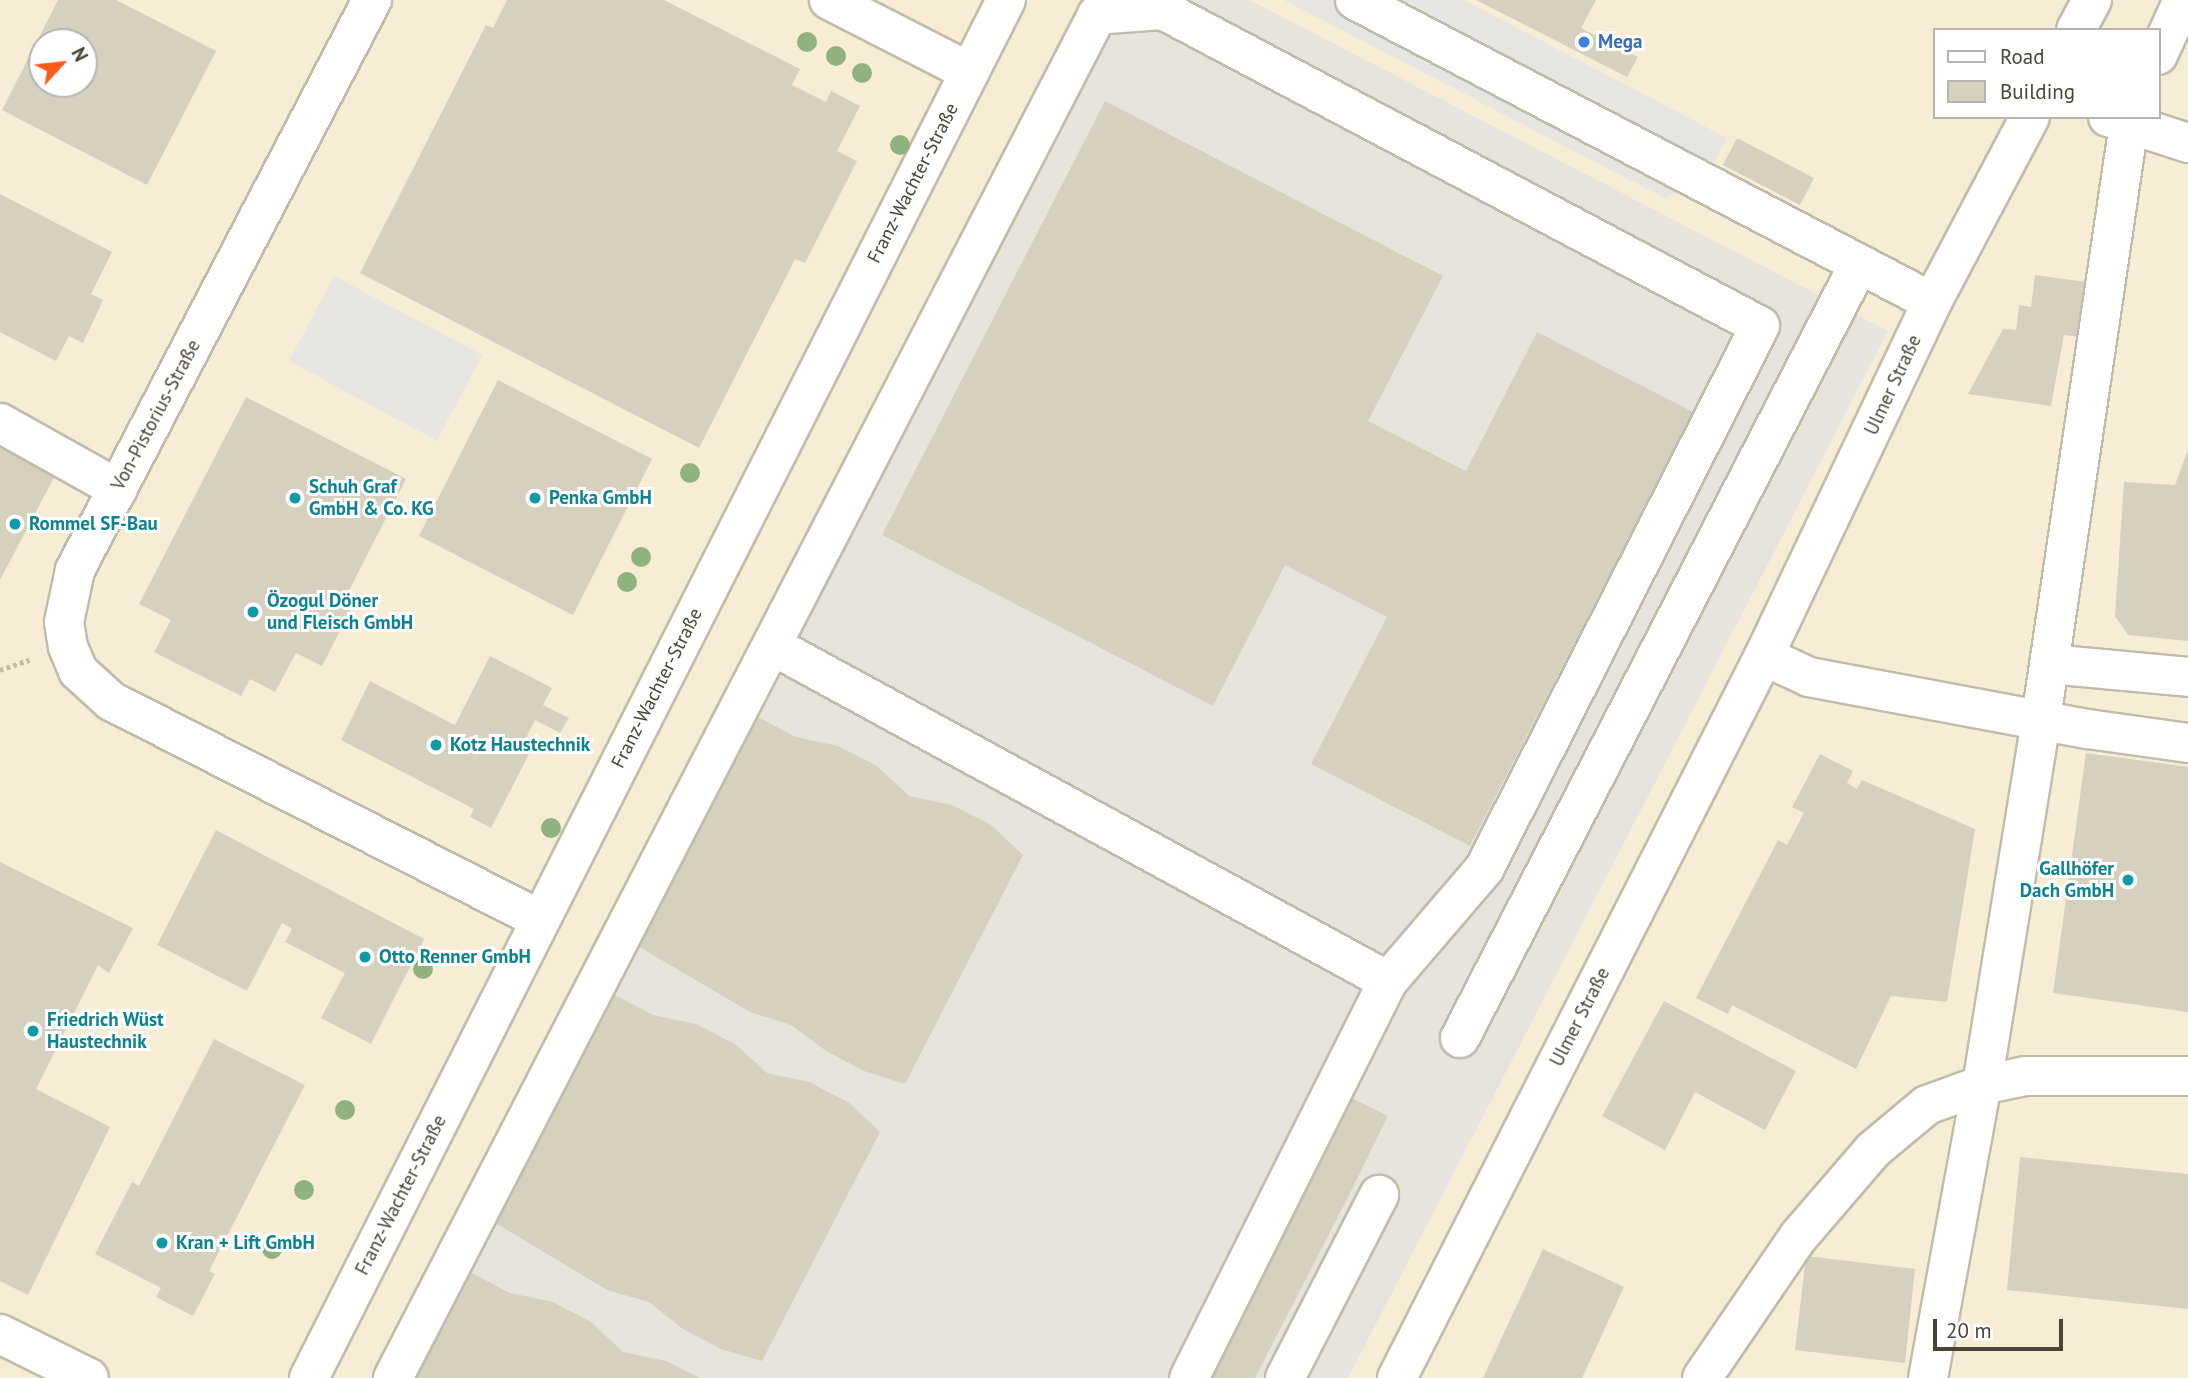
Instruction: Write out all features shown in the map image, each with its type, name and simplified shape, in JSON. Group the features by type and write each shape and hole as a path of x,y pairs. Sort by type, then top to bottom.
{"street":[{"name":"Von-Pistorius-Straße","path":"372,0 75,570 67,609 68,646 78,671 111,701 539,919"},
{"path":"829,0 970,72"},
{"name":"Franz-Wachter-Straße","path":"309,1378 1006,0"},
{"path":"1355,0 1932,302"},
{"path":"2077,28 2092,0"},
{"path":"2160,51 2183,0"},
{"path":"393,1378 773,646 1085,8 1163,10 1760,326 1484,869 1388,981 1189,1378"},
{"name":"Ulmer Straße","path":"1397,1378 1764,656 1932,302 2029,119"},
{"path":"1928,1378 1982,1085 2041,719 2121,120 2188,144"},
{"path":"1460,1038 1859,264"},
{"path":"0,423 118,489"},
{"path":"773,646 1388,981"},
{"path":"1764,656 1809,677 2188,743"},
{"path":"2049,664 2188,677"},
{"path":"1702,1378 1799,1236 1873,1150 1927,1105 1982,1085 2026,1076 2188,1076"},
{"path":"1285,1378 1379,1195"},
{"path":"0,1334 89,1378"}],"shaded area":[{"path":"0,0 2188,0 2188,1378 0,1378"},
{"path":"1089,0 1250,0 1888,331 1348,1378 379,1378"},
{"path":"1284,0 1464,0 1727,138 1702,185 1664,198"},
{"path":"334,276 482,355 437,441 289,361"}],"building":[{"path":"58,0 116,0 216,51 147,185 2,110 28,59 28,98 98,98 98,28 44,28"},
{"path":"507,0 664,0 800,69 792,85 826,102 831,91 860,106 837,151 857,161 805,263 795,259 699,448 360,273 486,25 493,28"},
{"name":"Mega","path":"1476,0 1596,0 1581,28 1638,57 1627,77"},
{"path":"1105,101 1443,276 1368,421 1466,471 1537,332 1693,412 1470,846 1311,764 1387,617 1285,565 1213,706 882,535"},
{"path":"1737,138 1814,178 1800,205 1723,165"},
{"path":"0,194 112,252 91,294 103,300 83,343 69,336 56,361 0,332"},
{"path":"2035,275 2086,282 2080,337 2064,335 2051,406 1968,394 2003,329 2016,330 2019,305 2031,307"},
{"name":"Penka GmbH","path":"498,380 652,459 573,615 419,536"},
{"path":"246,397 406,479 344,600 353,605 322,666 296,653 275,692 250,679 241,696 154,652 171,620 139,604"},
{"name":"Rommel SF-Bau","path":"0,436 59,468 0,580"},
{"path":"2188,450 2188,641 2128,635 2115,616 2124,482 2175,485"},
{"name":"Kotz Haustechnik","path":"490,656 552,688 543,705 569,718 560,733 535,720 520,750 529,754 491,828 470,817 474,809 341,740 370,681 455,725"},
{"path":"754,715 796,737 838,746 877,766 909,796 952,805 991,825 1023,855 905,1084 864,1071 826,1051 791,1025 750,1012 636,945"},
{"name":"Gallhöfer Dach GmbH","path":"2086,753 2188,767 2188,1012 2053,993"},
{"path":"1820,754 1853,771 1847,783 1857,789 1862,780 1975,829 1947,1002 1891,996 1856,1069 1732,1005 1728,1014 1696,998 1778,840 1787,845 1804,813 1792,807"},
{"path":"216,830 424,939 371,1044 321,1018 345,973 285,942 292,929 282,923 247,991 157,945"},
{"name":"Friedrich Wüst Haustechnik","path":"0,862 133,928 109,973 98,965 36,1089 110,1127 28,1295 0,1281"},
{"path":"611,993 653,1015 696,1024 735,1044 767,1073 809,1082 848,1102 880,1132 762,1361 721,1349 683,1329 649,1302 607,1290 494,1222"},
{"path":"1664,1001 1796,1071 1765,1130 1695,1092 1665,1150 1602,1116"},
{"path":"214,1039 305,1085 209,1271 215,1274 193,1316 156,1297 161,1288 95,1254 132,1182 139,1186"},
{"path":"1347,1096 1388,1116 1347,1199 1255,1378 1205,1378"},
{"path":"2020,1157 2188,1174 2188,1309 2007,1290"},
{"path":"1543,1249 1624,1287 1582,1378 1483,1378"},
{"path":"1806,1256 1915,1269 1905,1363 1795,1350"},
{"path":"468,1271 510,1293 553,1302 591,1322 623,1352 666,1361 700,1378 413,1378"}],"place":[{"name":"Mega","path":"1584,42"},
{"name":"Schuh Graf GmbH & Co. KG","path":"295,498"},
{"name":"Penka GmbH","path":"535,498"},
{"name":"Rommel SF-Bau","path":"15,524"},
{"name":"Özogul Döner und Fleisch GmbH","path":"253,612"},
{"name":"Kotz Haustechnik","path":"436,745"},
{"name":"Gallhöfer Dach GmbH","path":"2128,880"},
{"name":"Otto Renner GmbH","path":"365,957"},
{"name":"Friedrich Wüst Haustechnik","path":"33,1031"},
{"name":"Kran + Lift GmbH","path":"162,1243"}]}
